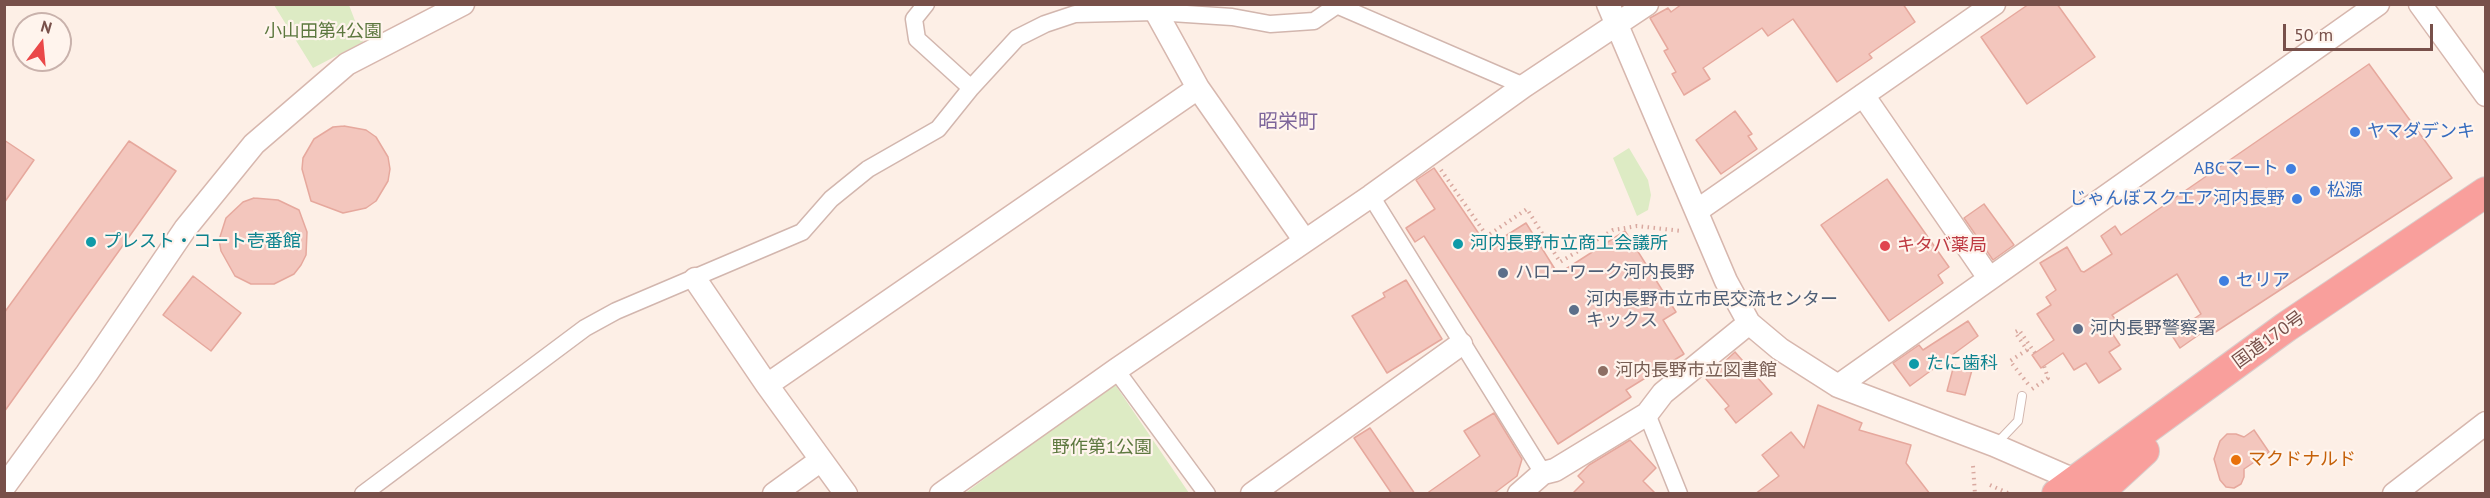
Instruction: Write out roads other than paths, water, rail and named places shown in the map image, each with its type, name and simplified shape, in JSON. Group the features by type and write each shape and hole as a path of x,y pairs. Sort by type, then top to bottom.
{"highway":[{"name":"国道170号","path":"2088,490 2286,327 2486,192"},
{"name":"国道170号","path":"2088,490 2140,454 2196,410 2486,217"}],"street":[{"path":"4,487 87,373 185,229 254,144 347,64 463,4"},
{"path":"926,4 914,19 917,39 971,88"},
{"path":"1608,4 1616,27 1698,210 1726,281 1749,323 1780,349 1838,386 1994,445 2088,490"},
{"path":"941,494 1116,370 1371,196 1524,86 1616,27 1647,4"},
{"path":"1698,210 1994,4"},
{"path":"1838,386 2378,4"},
{"path":"2420,4 2486,95"},
{"path":"363,494 585,328 616,310 695,279 802,232 831,199 868,169 938,129 971,88 1017,38 1045,24 1075,14 1156,12 1233,17 1270,24 1314,21 1335,5 1524,86"},
{"path":"1156,12 1197,88 1305,241"},
{"path":"767,385 1197,88"},
{"path":"1863,95 1989,278"},
{"path":"1371,196 1543,473"},
{"path":"695,279 767,385 846,494"},
{"path":"1519,494 1543,473 1555,470 1647,414 1663,393 1749,323"},
{"path":"1252,494 1461,344"},
{"path":"1116,370 1207,494"},
{"path":"1647,414 1679,494"},
{"path":"2394,494 2486,423"},
{"path":"774,494 821,460"}],"lane":[{"path":"1994,445 2018,421 2022,396"}],"place":[{"name":"ヤマダデンキ","path":"2355,132"},
{"name":"ABCマート","path":"2291,169"},
{"name":"松源","path":"2315,191"},
{"name":"じゃんぼスクエア河内長野","path":"2297,199"},
{"name":"プレスト・コート壱番館","path":"91,242"},
{"name":"河内長野市立商工会議所","path":"1458,244"},
{"name":"キタバ薬局","path":"1885,246"},
{"name":"ハローワーク河内長野","path":"1503,273"},
{"name":"セリア","path":"2224,281"},
{"name":"河内長野市立市民交流センター キックス","path":"1574,310"},
{"name":"河内長野警察署","path":"2078,329"},
{"name":"たに歯科","path":"1914,364"},
{"name":"河内長野市立図書館","path":"1603,371"},
{"name":"マクドナルド","path":"2236,460"}],"district":[{"name":"昭栄町","path":"1288,122"}],"park label":[{"name":"小山田第4公園","path":"323,32"},
{"name":"野作第1公園","path":"1102,448"}]}
